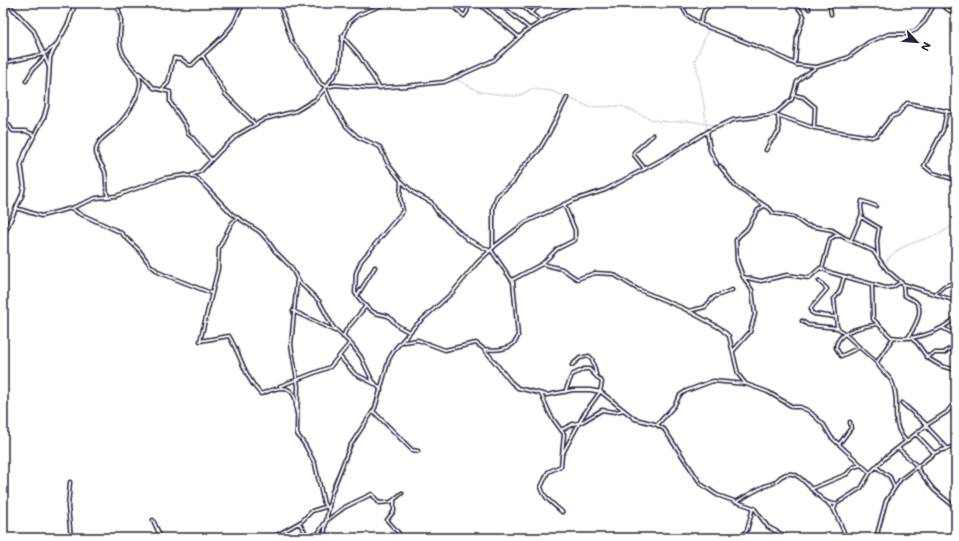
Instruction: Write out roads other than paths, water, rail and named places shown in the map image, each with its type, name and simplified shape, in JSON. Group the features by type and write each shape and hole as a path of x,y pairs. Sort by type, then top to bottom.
{"street":[{"path":"10,3 11,8 34,31 49,67"},
{"path":"3,236 24,190 21,171 23,158 42,123 47,106 50,57 54,47 69,22 75,3"},
{"path":"116,3 121,21 119,33 121,46 126,59 154,88 162,89 171,94 170,102 186,126 188,134 211,160"},
{"path":"162,89 168,83 174,58 181,59 189,65 203,56 223,37 234,23 241,6 247,3"},
{"path":"279,3 292,42 307,60 320,83 326,87 330,102 346,126 358,137 380,147 388,164 401,181 416,194 431,202 438,213 467,239 491,249 512,280 514,307 517,317 518,339 507,348 484,349"},
{"path":"16,208 41,216 72,208 92,199 116,196 165,178 192,175 201,171 230,141 255,124 276,116 296,111 316,99 340,67 342,36 353,18 387,3"},
{"path":"450,3 464,16 467,12 469,3"},
{"path":"478,3 519,37"},
{"path":"498,3 530,29"},
{"path":"518,3 542,22"},
{"path":"530,13 540,6 538,3"},
{"path":"326,87 336,85 380,88 441,82 454,78 494,60 530,29 578,3"},
{"path":"652,3 662,6 665,3"},
{"path":"680,3 686,15 700,24 771,52 795,64 806,67 817,67 844,59 865,44 887,35 906,34 916,30 925,21 934,3"},
{"path":"700,24 704,11 711,3"},
{"path":"795,3 804,16 798,37 795,64"},
{"path":"807,3 809,9"},
{"path":"829,3 831,14"},
{"path":"938,3 956,15"},
{"path":"342,36 359,55 380,88"},
{"path":"26,80 44,55 54,47"},
{"path":"3,63 44,55"},
{"path":"203,56 225,94 255,124"},
{"path":"772,114 785,106 793,95 797,81 817,67"},
{"path":"108,197 104,171 96,154 97,146 101,140 118,126 126,115 140,88 138,73"},
{"path":"793,95 801,97 815,107 814,128"},
{"path":"491,249 494,208 497,196 514,181 522,168 539,150 548,136 567,98"},
{"path":"324,538 332,492 350,446 373,411 394,349 424,317 444,301 470,270 491,249 526,222 564,204 599,193 645,169 707,132 733,120 772,114 814,128 873,137 879,133 892,116 899,113 907,102 956,113"},
{"path":"947,111 943,130 924,166 934,173 956,180"},
{"path":"766,150 771,141 779,132 778,115"},
{"path":"3,122 8,124 13,131 26,131 35,135"},
{"path":"707,132 710,150 717,164"},
{"path":"645,169 634,155 634,152 653,135"},
{"path":"720,166 735,186 772,213 794,217 805,225 829,228 841,236 867,247 878,257 887,270 902,283 916,290 956,301"},
{"path":"192,175 201,180 237,218 264,236 275,251 291,267 297,279 319,300 336,331"},
{"path":"401,181 400,197 404,206 403,211 361,261 356,273 357,297 375,313 388,316 398,326 409,332"},
{"path":"851,240 861,217 863,200 876,206"},
{"path":"512,280 542,264 557,249 576,238 564,204"},
{"path":"733,352 750,332 755,314 752,290 743,277 737,261 736,240 740,234 747,229 758,210 764,206"},
{"path":"72,208 78,213 120,232 139,250 150,266 160,273 212,293"},
{"path":"861,217 879,228 877,240 878,257"},
{"path":"237,218 231,224 219,248 218,265 200,341 229,336 250,381 261,394 330,367 340,357 350,343"},
{"path":"822,269 831,238 841,236"},
{"path":"542,264 562,269 577,279 595,273 611,273 644,292 688,311 726,332 730,336 738,374 746,384"},
{"path":"357,297 375,267"},
{"path":"743,277 761,281 787,275 809,278 818,268 844,277 888,288 902,283"},
{"path":"844,277 840,291 834,300 835,317 838,328 858,348 877,363 892,381 896,398 897,429 906,442"},
{"path":"297,279 290,345 297,380 297,434 312,457 325,506 329,510"},
{"path":"819,281 827,289 811,308 811,312 814,314 835,317"},
{"path":"935,294 944,286 956,282"},
{"path":"902,283 904,295 915,301 919,308 917,319 910,338"},
{"path":"872,284 872,317 889,335 894,337 910,338 943,328 956,318"},
{"path":"688,311 705,307 719,294 732,290"},
{"path":"344,338 344,332 366,306"},
{"path":"293,312 336,331 350,343 361,357 376,385 381,390"},
{"path":"292,316 297,315"},
{"path":"802,321 808,325 838,328"},
{"path":"858,348 843,356 839,355 836,348 837,342 844,334 878,324"},
{"path":"943,328 956,335"},
{"path":"877,363 878,359 894,337"},
{"path":"910,338 917,343 928,360 932,360 941,366 956,370"},
{"path":"402,342 418,340 445,350 476,343 484,349 514,385 541,394 554,395 580,389 600,392 636,419 657,425 666,430 701,484 717,495 753,508 768,527 789,538"},
{"path":"926,356 934,352 944,353 949,349 956,351"},
{"path":"572,365 580,358 589,356 592,359 596,375"},
{"path":"340,357 355,374 376,385"},
{"path":"562,454 584,414 600,392 602,382 596,375 586,369 578,371 571,377 565,392"},
{"path":"657,425 674,406 680,395 686,391 713,381 746,384 768,392 793,407 804,408 809,411 824,425 831,437 870,473"},
{"path":"278,387 284,388 294,396 297,414"},
{"path":"541,394 551,416 564,436 561,466 548,472 541,487 546,499 554,503 562,512"},
{"path":"834,510 836,504 859,490 870,473 876,467 926,425 947,412 956,401"},
{"path":"902,403 948,448"},
{"path":"561,430 602,410 615,412 624,410"},
{"path":"373,411 412,450 418,451"},
{"path":"839,443 851,428 850,422"},
{"path":"916,434 934,454"},
{"path":"876,538 885,503 894,487 904,475 918,467 934,454 956,446"},
{"path":"898,448 918,467 934,490 956,508"},
{"path":"810,489 847,474 853,467 862,465"},
{"path":"876,467 890,477 894,487"},
{"path":"736,502 763,487 774,483 787,474 796,475 810,489 828,502 834,510 844,532 842,538"},
{"path":"70,482 68,506 71,538"},
{"path":"315,538 326,520 344,507 372,494 380,503 394,500 402,492"},
{"path":"394,500 394,511 387,520 403,538"},
{"path":"828,502 836,504"},
{"path":"272,538 299,523 312,511 325,506"},
{"path":"741,538 747,530 753,508"},
{"path":"154,520 161,538"},
{"path":"299,523 309,538"}],"tunnel":[{"path":"707,132 704,105 695,60 709,28"},
{"path":"454,78 480,92 514,96 521,95 531,89 552,91 590,107 622,106 653,120 669,122 690,121 719,126"},
{"path":"884,265 892,255 900,249 940,233 956,221"}]}
